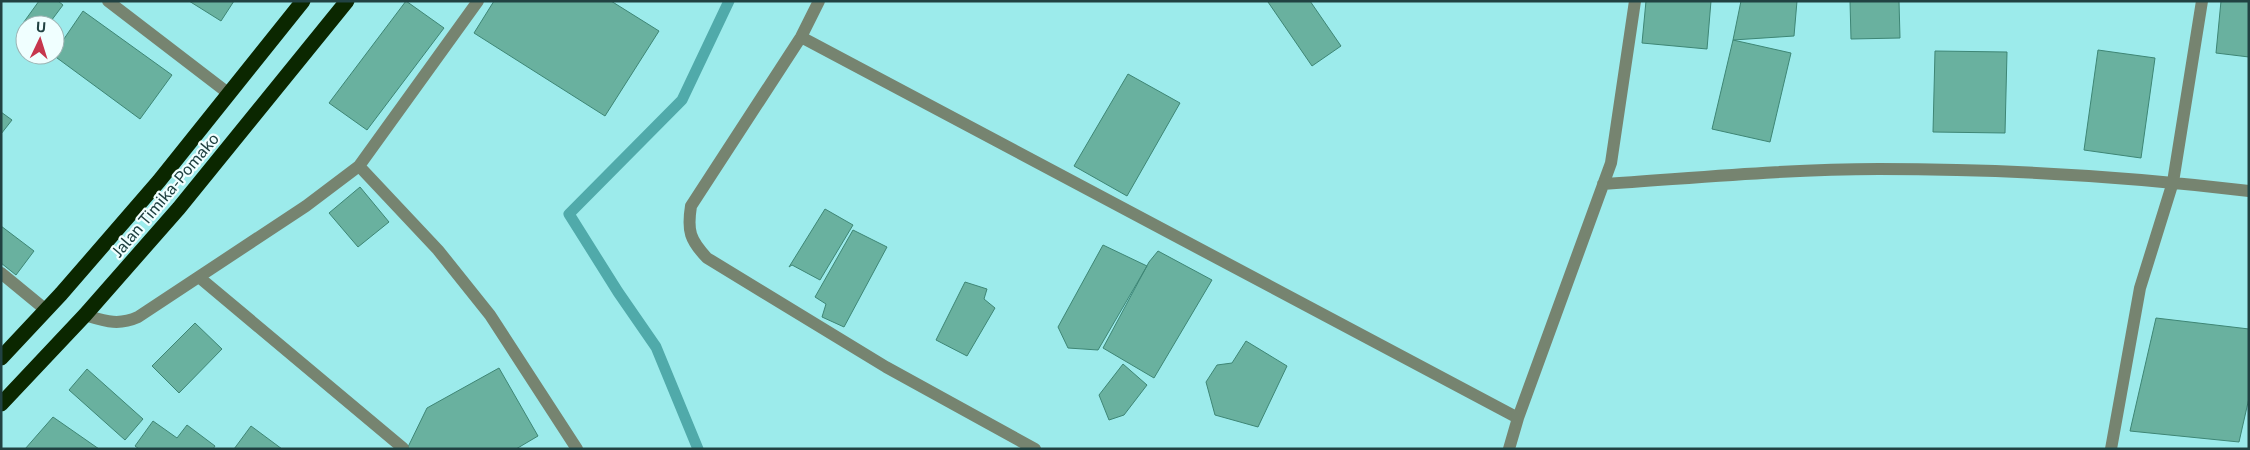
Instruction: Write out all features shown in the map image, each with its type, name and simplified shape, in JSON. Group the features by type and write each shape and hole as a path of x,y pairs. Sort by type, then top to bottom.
{"highway":[{"name":"Jalan Timika-Pomako","path":"1,358 46,310 159,181 303,1"},
{"name":"Jalan Timika-Pomako","path":"1,404 85,315 179,208 347,1"}],"street":[{"path":"108,1 228,93"},
{"path":"85,315 116,324 126,322 200,278 306,206 359,166 478,1"},
{"path":"819,1 801,37 691,206 688,225 694,244 707,258 877,362 1035,449"},
{"path":"1509,449 1518,418 1611,163 1635,1"},
{"path":"2110,449 2140,288 2173,182 2202,1"},
{"path":"801,37 1518,418"},
{"path":"359,166 438,250 490,316 577,449"},
{"path":"1603,184 1731,174 1878,169 2070,174 2173,182 2249,191"},
{"path":"1,273 46,310"},
{"path":"200,278 402,448"}],"building":[{"path":"39,1 58,1 63,5 56,15 29,15"},
{"path":"189,1 234,1 221,21"},
{"path":"406,1 444,28 367,130 329,103"},
{"path":"494,1 611,1 659,31 605,116 474,33"},
{"path":"1310,1 1341,46 1312,66 1268,2"},
{"path":"1646,1 1711,1 1707,49 1642,43"},
{"path":"1741,1 1797,1 1794,36 1733,40"},
{"path":"1850,1 1899,1 1900,38 1851,39"},
{"path":"2221,1 2249,1 2249,57 2216,53"},
{"path":"83,11 172,75 140,119 65,64 65,37"},
{"path":"1733,40 1791,53 1770,142 1712,129"},
{"path":"2098,50 2155,58 2141,158 2084,150"},
{"path":"1935,51 2007,52 2005,133 1933,132"},
{"path":"1128,74 1180,103 1127,196 1074,166"},
{"path":"1,112 12,120 1,134"},
{"path":"360,187 389,222 358,247 329,213"},
{"path":"825,209 853,225 820,280 792,265 789,267"},
{"path":"1,226 34,251 16,275 1,263"},
{"path":"853,230 887,247 844,327 822,317 826,304 815,297"},
{"path":"1103,245 1147,266 1098,350 1068,348 1058,327"},
{"path":"1158,251 1212,280 1154,378 1103,348 1149,262"},
{"path":"965,282 987,289 984,299 995,308 967,356 936,340"},
{"path":"2156,318 2249,329 2249,398 2239,442 2130,431"},
{"path":"195,323 222,349 179,393 152,366"},
{"path":"1246,341 1287,366 1258,427 1215,415 1206,382 1217,365 1232,363"},
{"path":"1123,364 1147,385 1124,415 1109,420 1099,395"},
{"path":"499,368 538,436 516,449 407,449 427,408"},
{"path":"87,369 143,419 125,440 69,390"},
{"path":"53,417 99,449 25,449"},
{"path":"153,421 177,438 187,425 215,446 213,449 139,449 135,446"},
{"path":"251,426 282,449 234,449"}],"waterway":[{"path":"698,449 656,347 618,292 569,214 682,100 729,1"}]}
